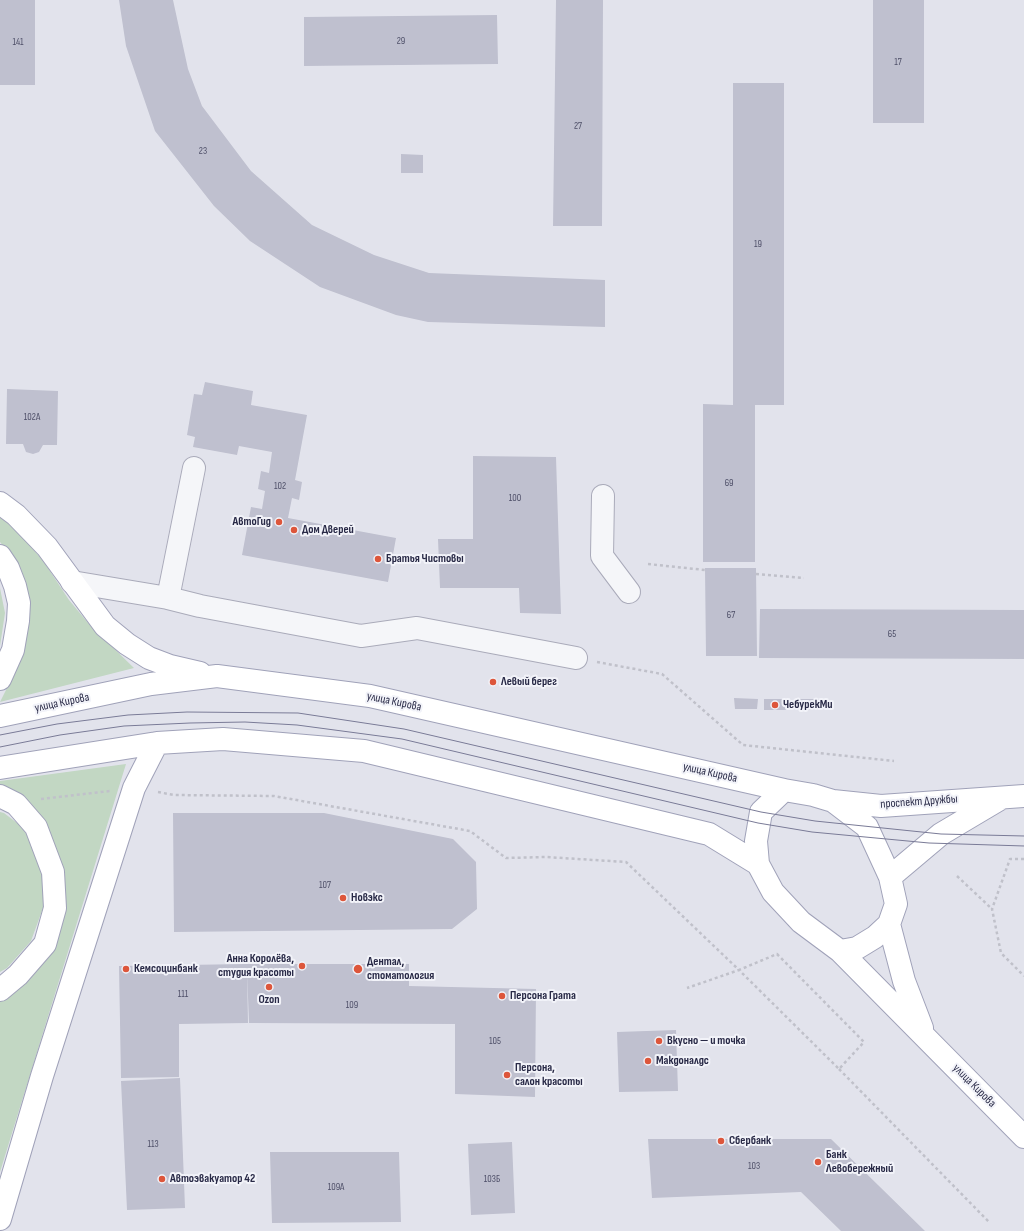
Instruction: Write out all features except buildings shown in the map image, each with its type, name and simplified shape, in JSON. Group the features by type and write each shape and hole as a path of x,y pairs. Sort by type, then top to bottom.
{"main road":[{"path":"0,503 16,516 47,547 105,626 127,644 149,658 170,666 217,676"},
{"path":"0,556 8,568 15,586 19,604 18,621 12,650 0,679"},
{"name":"улица Кирова","path":"0,716 151,684 217,676 370,696 784,790 813,795 833,801"},
{"path":"0,768 157,743 223,739 364,751 709,834 758,864"},
{"path":"0,1219 42,1076 134,788 157,743"},
{"path":"758,864 756,841 761,812 784,790"},
{"name":"проспект Дружбы","path":"833,801 881,806 1014,796"},
{"name":"проспект Дружбы","path":"890,877 941,834 1014,796"},
{"path":"0,990 18,975 45,944 55,908 53,872 36,827 8,800"},
{"path":"833,801 867,827 890,877 896,904 889,924 875,937 857,948 840,951"},
{"name":"улица Кирова","path":"758,864 773,892 801,922 840,951 924,1034 1024,1137"},
{"name":"улица Кирова","path":"889,924 904,981 924,1034"}],"lane":[{"path":"168,598 194,468"},
{"path":"603,496 602,556 629,592"},
{"path":"72,582 168,598 200,606 361,636 417,628 576,658"}],"path":[{"path":"648,564 705,570"},
{"path":"756,574 804,578"},
{"path":"576,658 662,674 743,745 894,761"},
{"path":"8,800 49,798 134,788 174,794 274,796 470,831 506,858 546,857 626,862 739,970 839,1069 989,1222"},
{"path":"1024,859 1010,859 992,909 1001,953 1024,976"},
{"path":"957,876 992,909"},
{"path":"687,988 739,970 777,954 864,1042 839,1069"}],"green space":[{"path":"0,515 18,531 44,562 69,600 89,624 134,668 0,702 20,662 24,639 27,590 19,566 0,542"},
{"path":"0,588 5,613 0,646"},
{"path":"126,764 0,1172 0,999 65,899 0,787 0,781"},
{"path":"0,812 4,813 21,826 35,847 44,876 43,908 31,941 7,968 0,972"}],"tram line":[{"path":"0,735 57,724 128,715 187,712 298,713 404,729 761,812 815,821 941,834 1024,836"},
{"path":"0,747 60,735 124,726 245,722 297,725 402,739 758,823 812,832 929,843 1024,846"}],"place":[{"name":"АвтоГид","path":"279,522"},
{"name":"Дом Дверей","path":"294,530"},
{"name":"Братья Чистовы","path":"378,559"},
{"name":"Левый берег","path":"493,682"},
{"name":"ЧебурекМи","path":"775,705"},
{"name":"Новэкс","path":"343,898"},
{"name":"Анна Королёва, студия красоты","path":"302,966"},
{"name":"Кемсоцинбанк","path":"126,969"},
{"name":"Дентал, стоматология","path":"358,969"},
{"name":"Ozon","path":"269,987"},
{"name":"Персона Грата","path":"502,996"},
{"name":"Вкусно — и точка","path":"659,1041"},
{"name":"Макдоналдс","path":"648,1061"},
{"name":"Персона, салон красоты","path":"507,1075"},
{"name":"Сбербанк","path":"721,1141"},
{"name":"Банк Левобережный","path":"818,1162"},
{"name":"Автоэвакуатор 42","path":"162,1179"}]}
